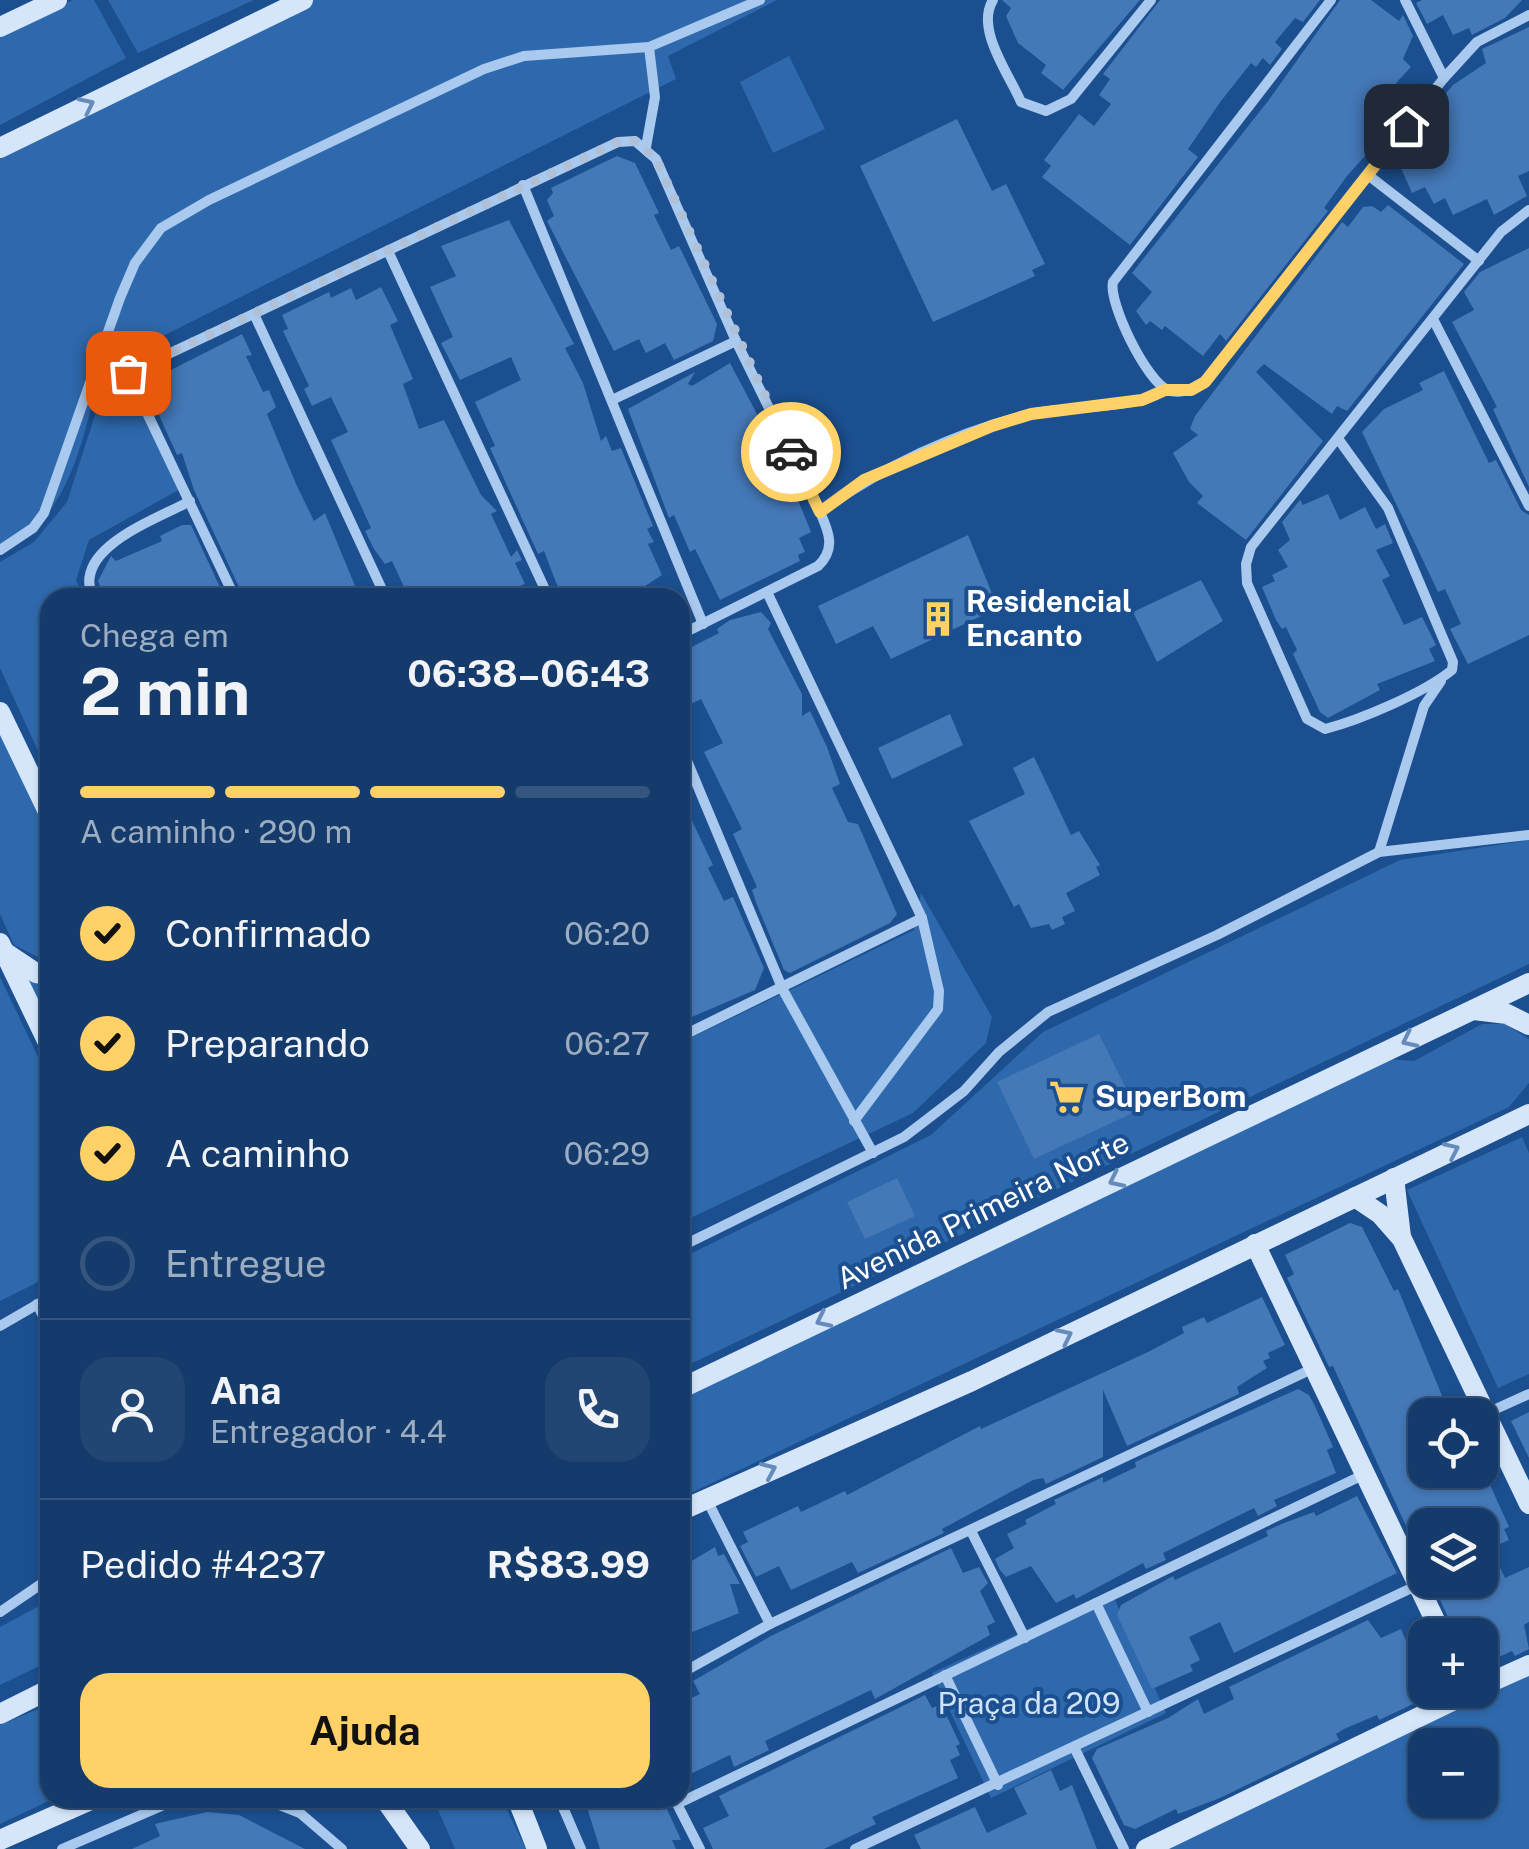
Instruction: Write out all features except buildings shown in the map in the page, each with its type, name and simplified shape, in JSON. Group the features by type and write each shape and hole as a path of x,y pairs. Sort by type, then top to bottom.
{"main road":[{"path":"0,27 56,0"},
{"path":"0,148 303,0"},
{"path":"0,712 40,795"},
{"path":"2,947 40,973"},
{"path":"2,947 40,1026"},
{"name":"Avenida Primeira Norte","path":"690,1384 1529,983"},
{"path":"1472,1010 1507,1014 1529,1025"},
{"path":"690,1506 972,1381 1528,1113"},
{"path":"1394,1178 1402,1239"},
{"path":"1355,1197 1380,1214 1402,1239 1480,1398"},
{"path":"1254,1244 1408,1563"},
{"path":"1498,1437 1529,1504"},
{"path":"1498,1678 1529,1664"},
{"path":"0,1714 40,1693"},
{"path":"1146,1849 1436,1708"},
{"path":"0,1840 72,1808"},
{"path":"391,1808 420,1849"},
{"path":"521,1808 537,1849"}],"street":[{"path":"0,550 33,528 44,513 135,263 161,228 209,200 484,69 524,56 649,47 760,0"},
{"path":"994,0 986,16 988,29 1021,102 1046,111 1071,99 1151,0"},
{"path":"1165,390 1152,379 1114,304 1114,282 1331,0"},
{"path":"1404,0 1444,78"},
{"path":"820,512 864,480 992,426 1031,414 1142,400 1165,390 1191,390 1205,382 1444,78 1477,42 1529,15"},
{"path":"649,47 655,96 646,147 820,512 830,542 825,559 690,630"},
{"path":"99,364 128,373 618,142 634,141 646,147"},
{"path":"1368,175 1478,260"},
{"path":"523,184 688,588"},
{"path":"1340,440 1378,491 1401,536 1452,655 1452,670 1346,724 1325,729 1307,719 1247,583 1246,564 1251,547 1340,440 1501,232 1528,212"},
{"path":"388,251 544,588"},
{"path":"254,314 381,588"},
{"path":"1433,319 1529,506"},
{"path":"612,400 736,341"},
{"path":"128,373 230,588"},
{"path":"92,588 90,573 97,556 190,501"},
{"path":"690,592 703,624"},
{"path":"767,592 922,918 940,991 938,1009 854,1120"},
{"path":"1378,852 1424,706 1444,676"},
{"path":"690,768 782,990 873,1153"},
{"path":"690,1242 873,1153 927,1122 1024,1028 1048,1012 1217,936 1378,852 1529,835"},
{"path":"690,1032 922,918"},
{"path":"0,1326 40,1302"},
{"path":"37,1304 40,1310"},
{"path":"690,1668 770,1624 1316,1368"},
{"path":"1498,1408 1529,1394"},
{"path":"690,1794 1367,1473"},
{"path":"706,1498 770,1624"},
{"path":"972,1530 1025,1638"},
{"path":"0,1612 40,1585"},
{"path":"855,1849 1408,1590"},
{"path":"1096,1604 1148,1712"},
{"path":"945,1675 998,1785"},
{"path":"1074,1749 1124,1849"},
{"path":"62,1849 157,1808"},
{"path":"287,1808 300,1813 342,1849"},
{"path":"563,1808 581,1849"},
{"path":"679,1808 700,1849"}],"green space":[{"path":"73,0 94,0 126,58 0,125 0,34"},
{"path":"108,0 254,0 138,53"},
{"path":"305,0 777,0 668,56 676,79 103,366 80,449 59,496 25,537 0,555 0,147"},
{"path":"789,56 825,129 773,153 740,82"},
{"path":"108,375 133,378 182,488 89,540 76,580 80,588 40,588 40,755 0,668 0,562 34,542 67,502"},
{"path":"0,732 40,810 40,958 14,945 0,914"},
{"path":"1529,840 1529,964 690,1364 690,1254 931,1135 1043,1032 1400,860"},
{"path":"921,893 992,1017 986,1043 913,1113 690,1218 690,1038 914,930"},
{"path":"25,975 40,979 40,1006"},
{"path":"0,977 40,1061 40,1281 0,1301"},
{"path":"1482,1024 1505,1024 1529,1039 1529,1083 1509,1107 690,1493 690,1395 1388,1059 1414,1061"},
{"path":"1522,1137 1529,1153 1529,1374 1498,1388 1407,1190"},
{"name":"Praça da 209","path":"1111,1591 1166,1713 991,1798 932,1673"},
{"path":"40,1606 40,1666 0,1685 0,1627"},
{"path":"1529,1658 1529,1849 1132,1849 1425,1708 1498,1708 1498,1673"},
{"path":"40,1708 40,1805 0,1824 0,1725"},
{"path":"437,1808 506,1808 526,1849 455,1849"}],"way so far":[{"path":"128,373 523,184 618,142 634,141 656,159 736,341 791,452"}],"place":[{"name":"Residencial Encanto","path":"938,619"},
{"name":"SuperBom","path":"1067,1097"}],"route":[{"path":"791,452 820,512 864,480 992,426 1031,414 1142,400 1165,390 1191,390 1205,382 1406,126"}]}
